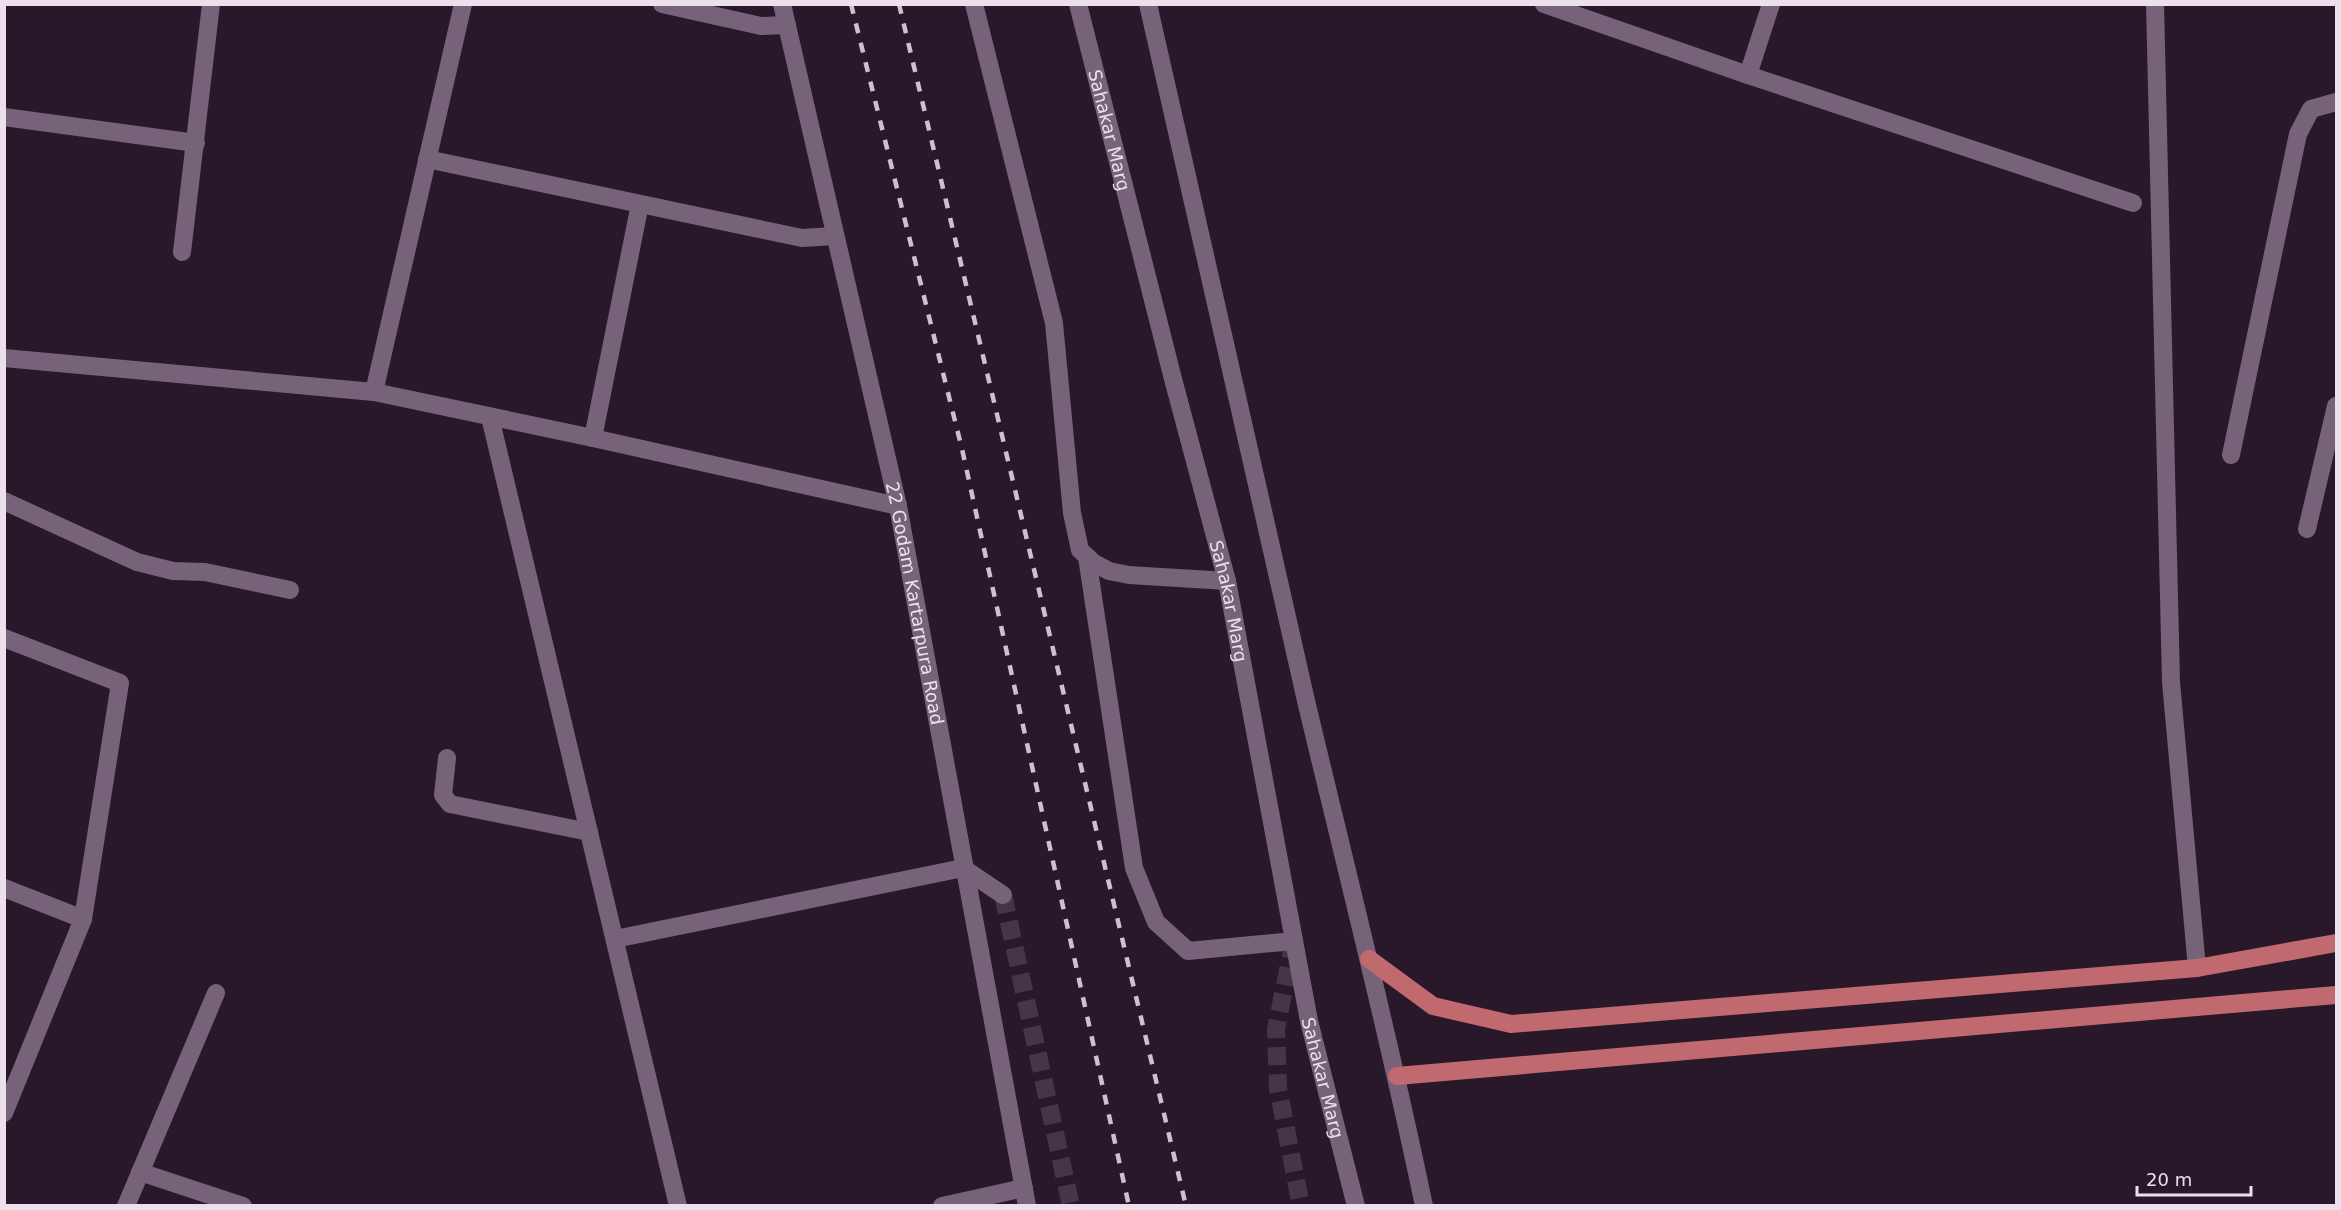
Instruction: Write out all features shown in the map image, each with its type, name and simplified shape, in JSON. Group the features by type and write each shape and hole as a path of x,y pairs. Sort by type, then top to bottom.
{"main road":[{"path":"1369,959 1433,1006 1511,1024 2197,968 2337,944"},
{"path":"1397,1076 2337,995"}],"street":[{"path":"182,252 211,4"},
{"path":"374,392 463,4"},
{"path":"662,4 760,26 787,26"},
{"name":"22 Godam Kartarpura Road","path":"782,4 898,506 963,868 1026,1197"},
{"path":"974,4 1054,323 1072,513 1080,550 1109,571 1129,575 1227,581"},
{"name":"Sahakar Marg","path":"1078,4 1227,581 1309,1021 1356,1206"},
{"path":"1148,4 1307,706 1397,1076 1424,1206"},
{"path":"1544,4 1748,75 2133,203"},
{"path":"1748,75 1771,4"},
{"path":"2155,4 2171,682 2197,968"},
{"path":"2231,455 2298,134 2311,109 2337,102"},
{"path":"4,117 196,143"},
{"path":"427,159 802,238 835,236"},
{"path":"593,438 640,204"},
{"path":"4,358 374,392 898,506"},
{"path":"2307,530 2337,406"},
{"path":"490,417 678,1206"},
{"path":"4,501 137,562 174,571 205,572 290,590"},
{"path":"1087,557 1134,868 1156,922 1188,951 1294,941"},
{"path":"4,638 120,683 83,919 4,1113"},
{"path":"447,758 443,795 450,804 589,832"},
{"path":"615,939 963,868 1003,896"},
{"path":"4,888 83,919"},
{"path":"126,1206 216,993"},
{"path":"140,1172 243,1206"},
{"path":"942,1206 1026,1197"}],"tunnel":[{"path":"1003,895 1071,1206"},
{"path":"1294,941 1276,1029 1278,1088 1301,1206"}],"railway":[{"path":"851,4 962,449 1129,1206"},
{"path":"899,4 1186,1206"}]}
